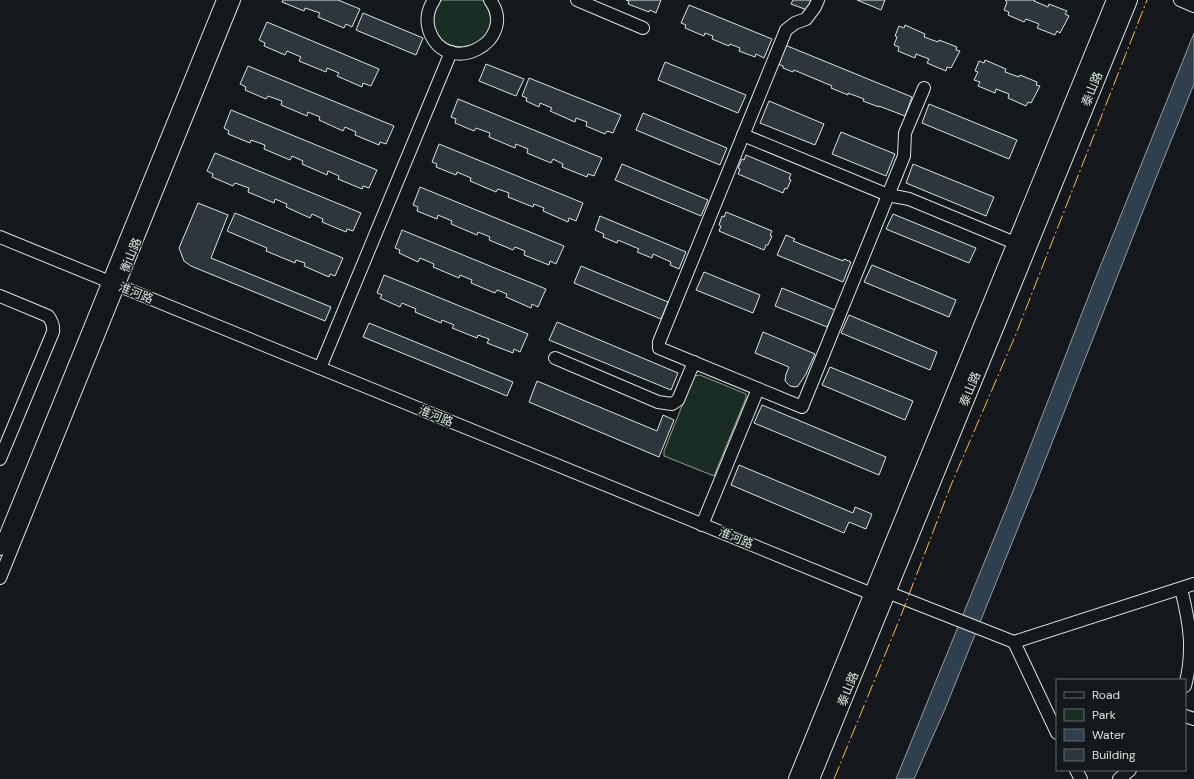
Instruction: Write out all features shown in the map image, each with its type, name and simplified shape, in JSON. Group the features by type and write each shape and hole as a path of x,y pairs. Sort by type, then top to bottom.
{"main road":[{"name":"泰山路","path":"811,779 880,593 1015,243 1115,0"},
{"name":"泰山路","path":"797,779 880,593 1129,0"}],"street":[{"name":"衡山路","path":"0,578 223,0"},
{"name":"衡山路","path":"0,549 234,0"},
{"path":"434,0 429,10 428,18 430,30 435,41 451,52 464,54 472,52 486,44 491,38 496,25 496,17 495,10 490,0"},
{"path":"577,0 643,28"},
{"path":"818,0 815,7 806,19 786,30 659,342 659,348 802,407 904,156 905,133 924,88"},
{"path":"1180,0 1194,6"},
{"path":"320,368 451,52"},
{"path":"743,135 888,195 909,199 1015,243"},
{"name":"淮河路","path":"0,237 702,525 1014,642"},
{"path":"0,296 48,316 54,326 53,332 0,459"},
{"path":"555,358 658,402 672,404 678,400 694,362"},
{"path":"702,525 758,389"},
{"path":"1056,730 1014,642 1194,584"},
{"path":"1181,589 1189,618 1191,645 1191,662 1186,682"},
{"path":"1119,779 1129,771"}],"green space":[{"path":"442,0 483,0 490,15 489,28 483,38 473,44 461,47 449,44 439,37 434,23 434,17 435,11"},
{"path":"700,375 746,394 746,398 714,476 664,456 664,451 694,376"}],"water":[{"path":"1194,33 1194,84 1037,481 945,709 914,779 896,779 1008,504 1094,282"}],"building":[{"path":"283,0 338,0 360,9 352,27 346,24 344,28 318,17 320,13 305,8 304,11 282,2"},
{"path":"626,0 661,0 656,13 628,4 629,1"},
{"path":"793,0 811,0 807,10 791,4"},
{"path":"857,0 885,0 881,10"},
{"path":"1005,0 1035,0 1034,1 1048,7 1049,4 1067,11 1065,14 1069,16 1060,33 1057,31 1055,35 1037,28 1039,24 1026,19 1024,22 1008,15 1009,12 1004,10 1007,2"},
{"path":"689,5 772,39 764,58 756,54 755,57 739,51 740,48 730,44 729,46 712,39 713,36 705,33 704,36 685,28 686,25 681,23"},
{"path":"363,13 423,38 416,55 356,30"},
{"path":"267,22 379,69 371,86 363,83 362,87 337,76 339,73 327,68 326,72 299,61 301,57 287,51 285,55 264,46 265,43 259,40"},
{"path":"905,25 925,34 924,37 938,42 939,40 957,47 956,50 960,51 951,68 947,67 946,71 927,63 929,59 916,54 915,58 898,51 899,47 894,45 897,37 895,36 899,26 904,28"},
{"path":"785,45 912,97 905,116 863,101 864,99 848,93 848,95 831,88 832,86 794,70 793,72 783,68 783,66 778,64"},
{"path":"985,60 1006,69 1005,72 1019,77 1020,75 1037,82 1036,85 1040,86 1031,103 1028,102 1026,106 1008,98 1009,94 996,89 995,93 978,86 980,82 974,80 978,72 975,71 979,61 984,63"},
{"path":"665,62 746,95 738,113 658,80"},
{"path":"486,64 524,79 516,96 479,81"},
{"path":"248,66 394,126 386,144 380,142 379,145 355,135 356,132 345,127 343,131 319,120 320,117 308,112 307,116 281,105 282,101 268,96 266,99 245,90 246,87 240,84"},
{"path":"529,78 621,115 613,133 607,131 605,134 586,126 587,122 576,118 575,122 550,111 552,108 540,103 539,107 526,101 527,98 522,96"},
{"path":"458,99 602,158 594,176 588,174 587,177 562,167 563,164 553,159 551,163 527,153 528,149 516,144 515,148 489,137 490,133 476,128 474,131 455,123 456,119 451,117"},
{"path":"769,101 824,124 815,145 760,123"},
{"path":"929,104 1017,140 1009,159 922,123"},
{"path":"231,110 377,170 369,188 363,186 362,189 338,179 339,176 328,171 327,175 302,164 303,161 292,156 290,160 264,149 265,145 251,140 250,143 228,134 229,131 224,128"},
{"path":"643,113 727,148 720,165 636,130"},
{"path":"841,132 895,154 886,176 832,154"},
{"path":"439,144 583,203 576,221 569,218 568,222 543,211 544,208 534,204 533,207 508,197 509,193 498,189 496,192 470,181 471,178 457,172 456,175 436,167 437,164 432,162"},
{"path":"215,153 361,213 353,231 347,229 346,232 322,222 323,219 312,214 310,218 286,207 287,204 275,199 274,203 248,192 249,188 235,183 233,186 212,177 213,174 207,171"},
{"path":"746,155 791,174 789,179 791,180 787,189 785,188 783,193 738,174 740,169 738,168 742,159 744,160"},
{"path":"622,164 708,200 701,216 615,180"},
{"path":"913,164 994,197 986,216 906,183"},
{"path":"420,187 564,246 556,264 550,261 549,265 524,255 525,251 515,247 513,250 489,240 490,237 478,232 477,235 451,224 452,221 438,215 437,219 417,211 418,207 413,205"},
{"path":"198,203 228,215 211,258 331,307 325,321 191,266 184,261 179,248"},
{"path":"726,212 772,231 770,235 772,236 764,250 719,231 722,216 724,217"},
{"path":"235,213 343,258 335,276 330,274 329,277 304,266 305,263 296,260 295,263 266,251 267,248 227,231"},
{"path":"893,214 976,248 969,263 886,229"},
{"path":"600,216 686,252 679,269 670,265 671,262 653,254 652,258 637,252 639,249 618,240 617,243 603,237 604,234 595,230"},
{"path":"402,230 546,289 538,307 532,304 531,308 506,297 507,294 497,290 495,293 471,283 472,280 460,275 459,278 433,267 434,264 420,258 418,262 399,253 400,250 395,248"},
{"path":"786,235 795,239 793,241 843,261 844,259 851,262 843,282 777,255"},
{"path":"872,265 956,300 949,317 864,282"},
{"path":"581,266 668,302 661,319 574,283"},
{"path":"704,272 760,295 753,313 696,290"},
{"path":"384,275 528,334 520,352 514,349 513,353 487,343 489,339 478,335 477,338 452,328 454,325 442,320 441,323 415,312 416,309 402,303 400,307 380,298 382,295 377,293"},
{"path":"782,288 835,310 827,327 775,306"},
{"path":"849,315 937,352 930,370 841,333"},
{"path":"557,322 678,373 671,390 549,340"},
{"path":"369,323 513,382 507,396 363,337"},
{"path":"763,332 815,354 806,374 798,386 790,386 785,381 789,367 755,353"},
{"path":"830,367 913,401 905,420 822,385"},
{"path":"537,381 657,431 663,415 674,420 659,457 529,402"},
{"path":"762,405 886,457 879,475 754,423"},
{"path":"739,465 853,513 855,507 872,514 866,529 849,522 844,533 731,485"}],"power":[{"path":"834,779 900,618 951,485 1016,334 1147,0"}]}
